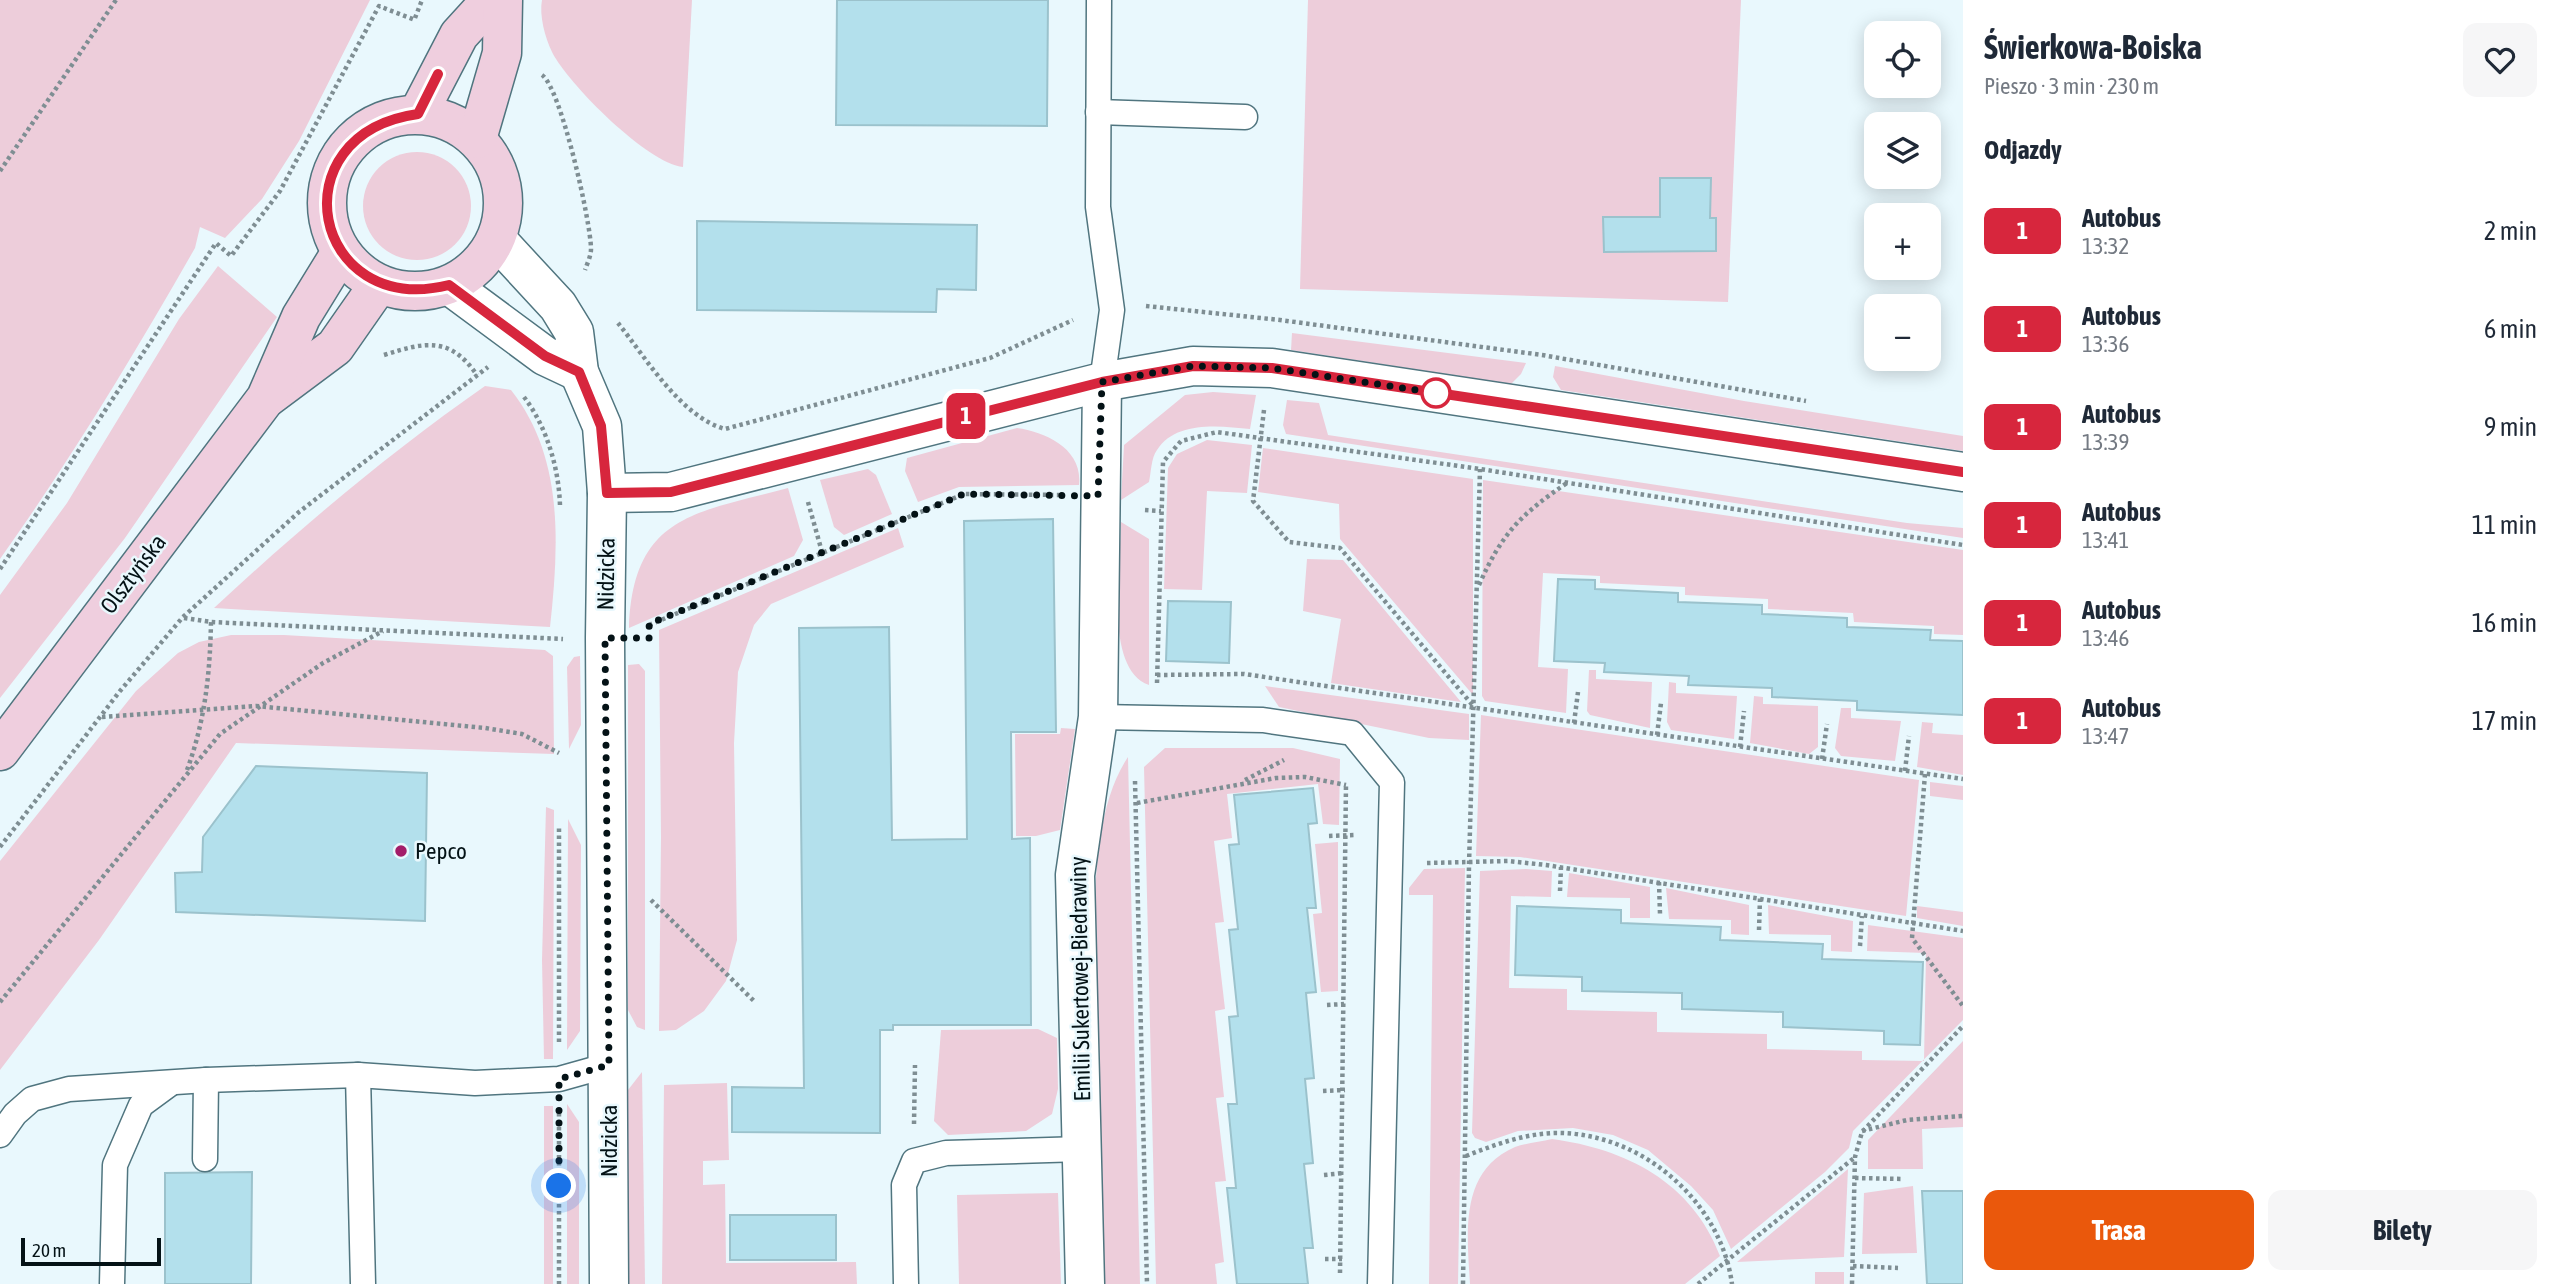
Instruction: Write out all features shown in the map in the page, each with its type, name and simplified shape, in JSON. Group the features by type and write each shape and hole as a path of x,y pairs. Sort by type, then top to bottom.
{"main road":[{"path":"418,114 459,35 491,0"},
{"path":"477,139 502,52 502,0"},
{"path":"418,114 450,121 477,139 493,161 503,187 503,214 496,239 477,266 449,285 426,291 402,291 379,284 357,271 341,252 330,226 327,199 332,172 345,148 366,130 378,124 391,118 418,114"},
{"name":"Olsztyńska","path":"0,751 267,398 301,317 341,252"},
{"name":"Olsztyńska","path":"267,398 335,347 379,284"}],"street":[{"name":"Nidzicka","path":"496,239 558,306 574,332 579,372 601,426 607,493 605,638 608,1284"},
{"path":"449,285 545,356 579,372"},
{"path":"607,493 671,492 1102,382 1193,366 1272,368 1963,472"},
{"name":"Emilii Sukertowej-Biedrawiny","path":"1085,1284 1075,875 1098,717 1098,496 1102,382"}],"lane":[{"path":"1099,0 1098,207 1112,310 1102,382"},
{"path":"1098,112 1245,117"},
{"path":"1098,717 1263,720 1352,733 1392,782 1380,1284"},
{"path":"0,1135 15,1114 32,1099 52,1093 206,1080 358,1075 475,1083 559,1079 609,1065"},
{"path":"358,1075 363,1284"},
{"path":"205,1159 206,1080"},
{"path":"112,1284 115,1165 141,1105 172,1083"},
{"path":"906,1284 904,1185 914,1161 946,1153 1082,1149"}],"path":[{"path":"0,171 116,0"},
{"path":"0,569 216,243 231,256 281,191 379,6 415,20"},
{"path":"536,72 546,78 568,137 591,251 582,279"},
{"path":"1280,320 1258,438 1253,501 1289,542 1340,548 1476,709"},
{"path":"376,360 405,348 442,346 455,349 477,375"},
{"path":"0,846 183,617 299,512 497,361"},
{"path":"521,393 541,426 550,448 559,490 560,517"},
{"path":"1158,718 1163,462 1181,441 1217,432 1480,469 1963,545"},
{"path":"1463,1284 1469,864 1476,709 1480,469"},
{"path":"1478,589 1506,534 1528,509 1567,483"},
{"path":"183,617 211,622 559,639 650,638 649,624 964,494 1098,496"},
{"path":"186,774 205,710 211,622"},
{"path":"559,625 559,651"},
{"path":"0,1002 220,734 256,706 323,663 383,631"},
{"path":"1157,675 1244,674 1963,779"},
{"path":"1574,723 1578,692"},
{"path":"1657,735 1661,703"},
{"path":"101,717 256,706 485,728 522,734 559,753"},
{"path":"1740,747 1744,711"},
{"path":"1822,759 1827,724"},
{"path":"1905,771 1909,736"},
{"path":"559,740 559,766"},
{"path":"1242,782 1290,758"},
{"path":"1925,774 1911,923 1912,938 1963,1006"},
{"path":"1340,1284 1346,775"},
{"path":"1135,777 1147,1284"},
{"path":"1137,803 1242,782 1305,777 1346,785"},
{"path":"559,818 559,1284"},
{"path":"1389,877 1403,879 1420,863 1469,864 1508,861 1659,882 1963,931"},
{"path":"1560,891 1561,867"},
{"path":"1659,882 1660,914"},
{"path":"650,886 650,913"},
{"path":"1759,930 1760,898"},
{"path":"650,900 755,1002"},
{"path":"1860,946 1862,916"},
{"path":"1852,1284 1855,1157 1862,1132 1963,1026"},
{"path":"914,1161 915,1065"},
{"path":"1862,1132 1906,1119 1963,1116"},
{"path":"1466,1156 1498,1143 1555,1133 1587,1136 1659,1166 1692,1195 1715,1226 1729,1260 1732,1284"},
{"path":"1698,1284 1855,1157"},
{"path":"1854,1178 1904,1179"},
{"path":"1853,1266 1898,1268"}],"shaded area":[{"path":"0,0 370,0 299,141 262,199 225,238 200,227 195,248 125,367 77,445 0,559"},
{"path":"542,0 692,0 683,167 668,163 630,138 574,83 549,46 542,19"},
{"path":"1308,0 1741,0 1728,302 1300,289"},
{"path":"417,152 438,156 456,167 467,185 471,206 467,227 456,245 438,256 417,260 396,256 378,245 367,227 363,206 367,185 378,167 396,156"},
{"path":"218,266 277,317 125,538 0,698 0,595 67,503 179,319"},
{"path":"1292,333 1526,363 1521,374 1511,384 1291,350"},
{"path":"1555,366 1744,401 1963,436 1963,451 1561,390 1553,377"},
{"path":"485,386 511,390 528,416 541,444 549,473 556,534 550,627 214,608 345,492"},
{"path":"1213,392 1256,395 1250,429 1213,426 1187,429 1175,434 1165,440 1155,453 1149,482 1121,500 1124,445 1185,395"},
{"path":"1287,400 1319,403 1328,435 1907,523 1963,528 1963,538 1286,434 1283,425"},
{"path":"1017,428 1050,438 1069,452 1079,472 1079,485 959,487 918,502 905,471 907,458"},
{"path":"1207,440 1252,445 1247,493 1207,491 1202,590 1164,589 1168,468 1177,454"},
{"path":"1263,448 1473,479 1473,695 1340,539 1339,504 1258,492"},
{"path":"868,469 876,475 892,514 844,535 834,527 820,480"},
{"path":"1483,480 1963,550 1963,635 1934,634 1934,626 1854,622 1853,613 1768,609 1768,599 1685,595 1685,587 1600,583 1600,576 1543,573 1538,667 1568,669 1566,713 1485,701 1482,696"},
{"path":"788,488 803,540 794,556 629,628 633,591 642,562 657,541 675,525 698,513"},
{"path":"1121,522 1149,539 1149,685 1135,675 1125,658 1120,637 1118,587"},
{"path":"898,528 904,547 771,604 754,625 738,672 734,743 737,940 726,981 704,1011 676,1030 659,1031 659,630"},
{"path":"1307,559 1343,560 1461,702 1331,683 1341,619 1303,611"},
{"path":"231,635 284,635 545,650 553,656 554,754 236,743 99,940 0,1070 0,861 136,691 178,653 199,642"},
{"path":"580,656 581,725 569,749 567,667 574,657"},
{"path":"639,664 645,671 645,1030 637,1027 628,1010 628,665"},
{"path":"1589,670 1596,670 1596,679 1652,682 1650,728 1590,715 1587,711"},
{"path":"1669,682 1676,683 1676,693 1737,696 1734,739 1671,730 1667,722"},
{"path":"1265,686 1469,714 1469,740 1429,738 1279,707"},
{"path":"1754,696 1763,697 1763,704 1818,706 1818,747 1809,754 1750,743"},
{"path":"1841,708 1851,708 1851,718 1901,721 1895,761 1841,756 1835,748"},
{"path":"1481,715 1919,780 1906,916 1520,857 1476,856"},
{"path":"1922,722 1933,723 1932,733 1963,735 1963,775 1917,767"},
{"path":"1061,728 1075,729 1060,830 1036,836 1016,836 1015,734 1060,734"},
{"path":"1165,748 1293,748 1340,759 1339,825 1323,824 1318,784 1227,794 1232,838 1214,841 1224,922 1215,923 1225,1009 1215,1011 1224,1097 1216,1098 1226,1181 1215,1182 1224,1262 1215,1264 1217,1284 1156,1284 1144,767"},
{"path":"1128,757 1140,1284 1104,1284 1095,891 1104,818 1114,785"},
{"path":"1930,782 1963,786 1963,800 1930,796"},
{"path":"546,807 554,810 553,1059 544,1059 542,960"},
{"path":"568,819 581,845 580,1031 567,1050"},
{"path":"1338,842 1338,991 1321,992 1313,914 1322,913 1315,844"},
{"path":"1465,868 1458,1284 1429,1284 1433,895 1409,895 1409,888 1424,869"},
{"path":"1480,871 1552,871 1551,897 1511,896 1509,988 1567,989 1567,1010 1657,1012 1657,1032 1767,1034 1767,1049 1862,1051 1862,1060 1922,1061 1853,1131 1849,1148 1825,1172 1731,1249 1713,1210 1691,1186 1648,1150 1613,1135 1573,1128 1518,1131 1486,1142 1475,1138 1472,1133"},
{"path":"1569,873 1650,887 1650,918 1630,918 1630,898 1567,897"},
{"path":"1666,888 1749,905 1749,935 1731,934 1731,920 1669,919"},
{"path":"1768,905 1853,921 1852,952 1831,951 1831,935 1769,934"},
{"path":"1917,906 1963,912 1963,926 1917,918"},
{"path":"1868,925 1963,938 1963,1020 1924,1059 1926,953 1867,951"},
{"path":"1038,1029 1057,1038 1058,1089 1052,1114 1026,1131 948,1135 934,1121 941,1030"},
{"path":"1963,1041 1963,1127 1922,1129 1923,1169 1868,1169 1868,1140"},
{"path":"642,1072 645,1284 626,1284 628,1090"},
{"path":"727,1083 729,1160 703,1161 703,1185 725,1184 726,1263 856,1262 857,1284 662,1284 664,1085"},
{"path":"567,1104 579,1122 579,1284 567,1284"},
{"path":"544,1106 553,1106 553,1284 544,1284"},
{"path":"1552,1139 1606,1151 1653,1174 1674,1189 1692,1208 1708,1230 1720,1256 1685,1284 1470,1284 1470,1205 1475,1187 1484,1171 1497,1158 1515,1147"},
{"path":"1848,1169 1844,1257 1737,1262"},
{"path":"1913,1186 1917,1253 1862,1254 1864,1193"},
{"path":"1058,1193 1061,1284 959,1284 957,1195"},
{"path":"1815,1272 1844,1272 1844,1284 1815,1284"}],"building":[{"path":"837,0 1048,0 1047,126 836,125"},
{"path":"1660,178 1711,178 1710,218 1716,218 1716,251 1604,252 1603,217 1660,217"},
{"path":"697,221 977,225 976,290 937,289 936,312 697,310"},
{"path":"1053,519 1056,732 1011,732 1012,839 1030,838 1031,1025 893,1025 893,1030 880,1030 880,1133 732,1132 732,1087 804,1088 799,628 889,627 892,840 967,839 964,521"},
{"path":"1558,579 1595,580 1595,589 1678,593 1678,602 1762,605 1762,614 1847,618 1847,627 1931,630 1930,640 1963,641 1963,715 1857,710 1857,701 1772,697 1772,688 1688,685 1689,676 1604,672 1605,663 1554,661"},
{"path":"1168,601 1231,602 1229,663 1166,661"},
{"path":"256,766 427,773 425,921 176,912 175,873 202,872 203,837"},
{"path":"1313,788 1317,823 1308,824 1316,908 1307,908 1316,992 1306,993 1314,1078 1305,1079 1313,1163 1304,1164 1313,1248 1304,1248 1308,1284 1237,1284 1227,1188 1236,1188 1228,1104 1237,1104 1229,1017 1238,1016 1229,930 1238,929 1229,845 1239,844 1234,795"},
{"path":"1517,906 1621,910 1621,923 1721,927 1720,940 1823,944 1822,959 1923,962 1920,1045 1884,1044 1884,1031 1783,1027 1783,1012 1682,1009 1682,993 1582,991 1582,977 1515,975"},
{"path":"252,1172 251,1284 165,1284 165,1173"},
{"path":"1922,1191 1963,1191 1963,1284 1927,1284"},
{"path":"730,1215 836,1215 836,1260 730,1260"}],"bus line":[{"name":"1","path":"438,74 418,114 391,118 366,130 345,148 332,172 327,199 330,226 341,252 357,271 379,284 402,291 426,291 449,285 545,356 579,372 601,426 607,493 671,492 1102,382 1193,366 1272,368 1963,472"}],"place":[{"name":"Pepco","path":"401,851"}],"route":[{"path":"559,1186 559,1079 609,1065 605,638 650,638 649,624 907,515 964,494 1098,496 1102,382 1193,366 1272,368 1436,393"}]}
